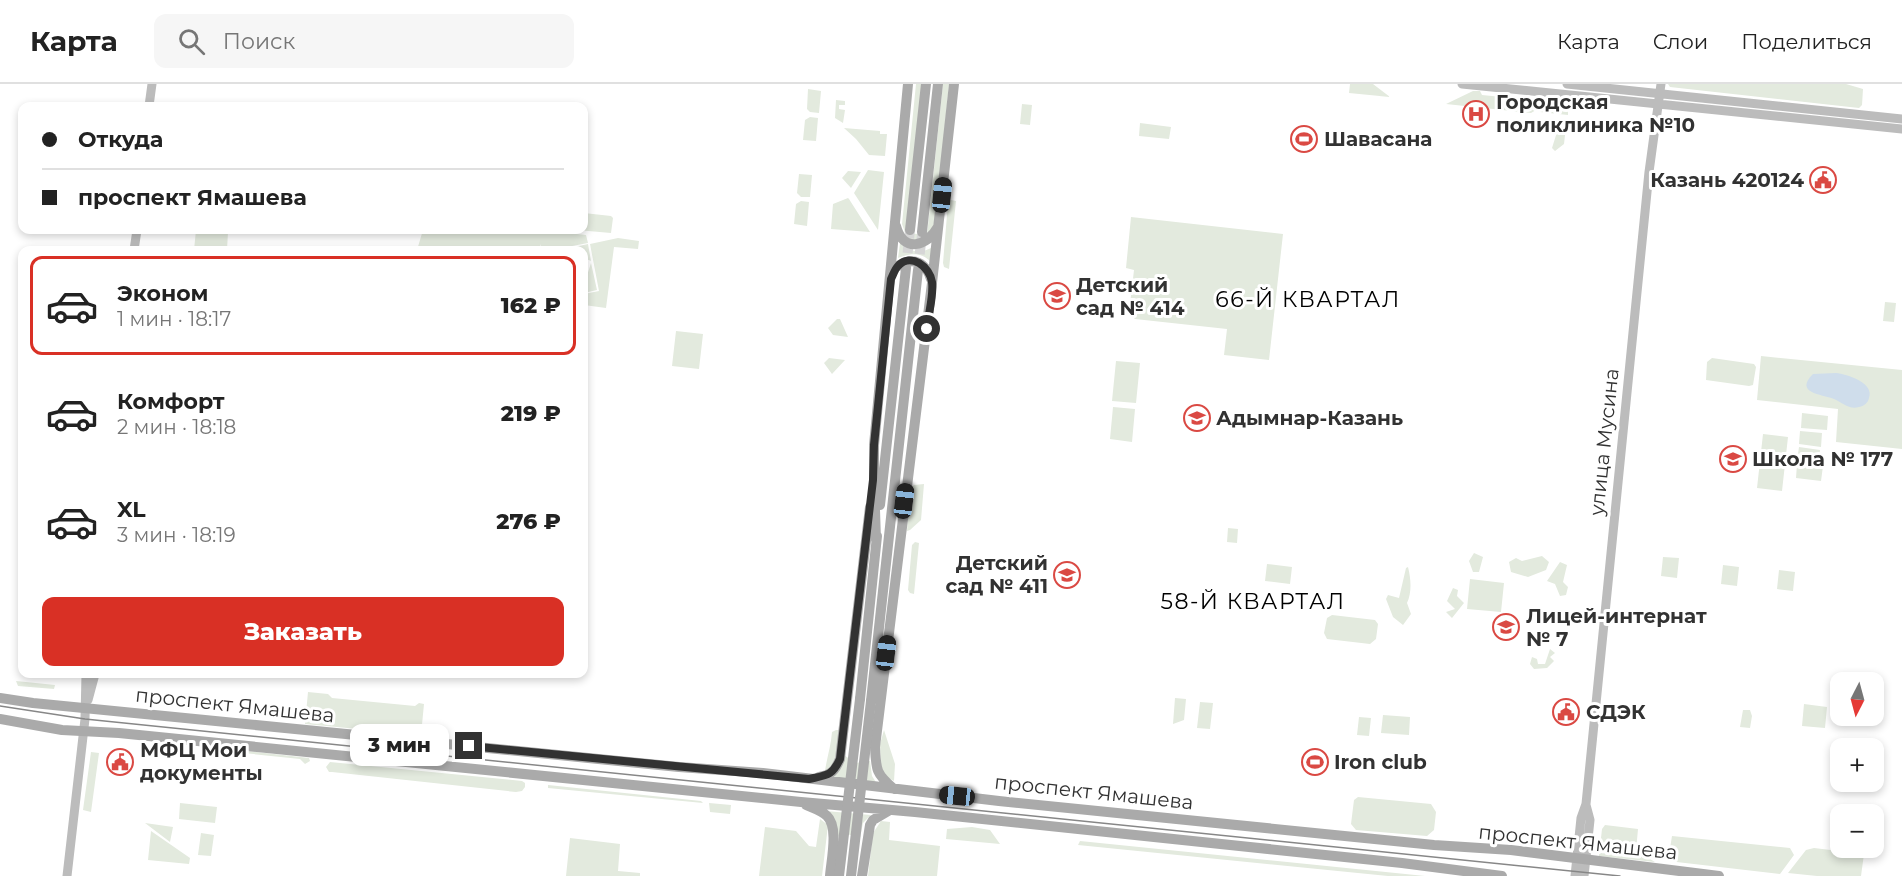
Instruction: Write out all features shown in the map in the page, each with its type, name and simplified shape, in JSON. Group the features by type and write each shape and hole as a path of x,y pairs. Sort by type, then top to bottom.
{"main road":[{"path":"809,779 829,775 835,770 840,759 873,480 876,425 908,84"},
{"path":"910,230 926,84"},
{"path":"922,232 938,84"},
{"path":"894,790 879,776 876,768 875,747 939,227 954,84"},
{"path":"896,222 900,236 914,245 925,243 939,227"},
{"path":"891,279 898,266 912,261 925,267 932,282"},
{"path":"839,876 865,700 891,517 912,269 876,540 865,700 851,876"},
{"path":"891,517 909,465"},
{"path":"873,480 876,540"},
{"name":"проспект Ямашева","path":"0,698 809,779 894,790 1422,844 1511,850 1719,876"},
{"name":"проспект Ямашева","path":"0,719 34,726 147,735 890,810 1402,863 1502,876"},
{"path":"842,743 849,757 860,760 871,755 875,747"},
{"path":"801,802 826,814 832,822 834,831 830,876"},
{"path":"862,876 870,825 873,820 890,810"},
{"path":"832,856 839,843 845,840 859,845 864,858"}],"street":[{"path":"150,102 152,84"},
{"path":"1462,84 1659,94 1902,129"},
{"path":"1567,84 1902,118"},
{"name":"улица Мусина","path":"1575,876 1590,820 1586,804 1595,698 1659,94"},
{"path":"67,876 86,708 87,678"},
{"path":"86,708 95,678"},
{"name":"улица Мусина","path":"1581,860 1584,876"}],"shaded area":[{"path":"916,84 924,84 908,233 927,235 943,84 949,84 935,228 929,238 912,240 906,235 902,224"},
{"path":"1350,84 1373,84 1390,97 1349,93"},
{"path":"1668,84 1846,84 1863,89 1862,105 1859,108 1670,87"},
{"path":"808,89 821,91 819,113 810,112 807,109"},
{"path":"1473,91 1480,91 1482,95 1502,97 1506,94 1508,98 1527,100 1531,97 1536,103 1536,110 1531,113 1446,104"},
{"path":"1547,99 1568,102 1568,115 1540,112 1542,101"},
{"path":"836,100 845,101 845,105 839,105 839,109 845,110 843,123 835,118"},
{"path":"1022,104 1032,105 1030,125 1020,124"},
{"path":"810,117 818,118 816,141 803,140 805,120"},
{"path":"1567,118 1564,144 1555,151 1552,148 1557,132 1562,130 1561,123"},
{"path":"1140,123 1171,127 1169,139 1139,136"},
{"path":"844,128 880,131 880,134 887,134 885,156 869,155"},
{"path":"868,170 884,172 878,230 854,193"},
{"path":"848,171 861,172 851,188 842,178"},
{"path":"799,174 812,175 810,197 801,197 797,193"},
{"path":"848,198 870,232 831,229 833,204"},
{"path":"951,200 956,201 949,269 944,267 943,263 948,203"},
{"path":"801,201 809,202 807,226 794,224 796,204"},
{"path":"588,213 611,216 613,218 611,233 588,231"},
{"path":"1131,217 1283,234 1269,360 1224,355 1227,329 1135,319 1129,313 1134,270 1126,268"},
{"path":"196,234 228,234 227,246 194,246"},
{"path":"422,234 577,234 586,235 588,243 572,246 541,246 540,244 540,246 418,246"},
{"path":"618,238 639,241 638,249 614,247 606,308 588,306 588,293 599,291 590,244"},
{"path":"900,243 916,251 924,251 933,247 931,262 916,254 898,258"},
{"path":"588,244 591,261 588,260 588,246 579,246"},
{"path":"591,263 597,290 588,292 588,272"},
{"path":"1885,302 1896,303 1894,322 1883,321"},
{"path":"840,319 848,337 833,335 828,328"},
{"path":"676,331 703,334 699,369 672,366"},
{"path":"1761,356 1902,370 1902,449 1836,442 1838,409 1757,400"},
{"path":"829,358 845,360 832,374 824,363"},
{"path":"1712,358 1754,364 1756,367 1753,385 1706,380 1707,362"},
{"path":"1116,361 1140,363 1136,403 1112,401"},
{"path":"1113,407 1135,409 1132,442 1110,439"},
{"path":"1802,413 1828,416 1827,430 1801,428"},
{"path":"1800,431 1822,433 1821,447 1799,444"},
{"path":"1763,434 1788,437 1782,491 1757,488"},
{"path":"1799,447 1820,450 1819,463 1797,461"},
{"path":"1797,464 1823,466 1821,481 1796,478"},
{"path":"924,484 921,520 907,531 910,489 914,485"},
{"path":"1228,528 1238,529 1237,543 1227,542"},
{"path":"915,542 919,543 914,594 908,590 912,545"},
{"path":"1474,553 1483,557 1479,572 1473,572 1469,561"},
{"path":"1542,556 1549,562 1546,570 1528,577 1511,572 1509,562 1516,558 1522,561"},
{"path":"1663,557 1679,558 1677,578 1661,576"},
{"path":"1560,562 1567,565 1563,582 1568,587 1566,595 1560,596 1555,584 1547,581"},
{"path":"1267,564 1292,567 1290,584 1265,581"},
{"path":"1723,565 1739,567 1737,586 1721,584"},
{"path":"1408,567 1410,594 1407,603 1411,614 1403,625 1393,617 1386,599 1388,595 1399,598"},
{"path":"1779,570 1795,572 1793,591 1777,589"},
{"path":"1470,579 1504,583 1501,612 1467,609"},
{"path":"1453,588 1458,590 1457,596 1464,603 1452,618 1446,612 1455,609 1447,601"},
{"path":"1332,615 1375,620 1378,624 1376,639 1370,644 1327,639 1324,633 1327,618"},
{"path":"1550,649 1555,653 1550,657 1554,661 1547,668 1534,669 1530,664 1532,657 1537,659 1538,664 1545,664"},
{"path":"16,681 55,685 54,689 18,686"},
{"path":"308,692 328,694 332,698 415,706 419,703 424,704 421,735 305,724"},
{"path":"1175,698 1186,699 1184,720 1173,724"},
{"path":"1200,702 1213,703 1210,729 1197,728"},
{"path":"1804,704 1827,707 1825,728 1802,726"},
{"path":"1743,710 1750,710 1752,716 1750,728 1740,727"},
{"path":"1383,715 1410,717 1409,735 1381,733"},
{"path":"1359,717 1371,718 1369,736 1357,735"},
{"path":"840,730 834,765 825,771 832,732"},
{"path":"884,730 895,764 894,781 881,774 880,744"},
{"path":"218,749 309,758 310,761 305,764 300,759 224,751 222,755 218,753"},
{"path":"91,752 99,753 91,812 83,810"},
{"path":"844,755 855,763 870,761 872,776 877,784 831,778"},
{"path":"330,762 522,781 525,787 522,791 516,792 329,772 326,767"},
{"path":"548,785 701,801 703,803 548,788"},
{"path":"1358,797 1431,804 1436,812 1434,830 1427,836 1356,830 1351,824 1354,800"},
{"path":"180,803 217,807 215,823 179,819"},
{"path":"709,803 731,805 730,814 710,812"},
{"path":"826,811 871,815 863,823 860,838 847,834 836,837"},
{"path":"820,819 828,825 822,876 759,876 765,827 796,831 809,846 816,847"},
{"path":"881,821 890,822 889,840 940,846 937,876 868,876 873,833"},
{"path":"145,823 173,827 170,842"},
{"path":"1605,825 1638,829 1636,851 1655,862 1599,856 1602,829"},
{"path":"972,827 990,830 1000,844 946,839 947,829"},
{"path":"151,831 190,858 189,864 148,860"},
{"path":"201,833 214,835 211,856 198,855"},
{"path":"1672,836 1790,848 1794,855 1780,874 1668,861"},
{"path":"570,838 620,844 618,871 640,873 640,876 566,876"},
{"path":"1080,841 1425,876 1388,876 1078,845"},
{"path":"1814,848 1830,850 1830,858 1863,858 1861,876 1817,876 1788,873 1806,850"}],"water":[{"path":"1836,373 1853,377 1868,388 1870,393 1866,404 1861,407 1849,407 1812,392 1806,385 1813,374"}],"tunnel":[{"path":"906,268 910,230"},
{"path":"918,269 922,234"}],"tram line":[{"path":"0,706 85,719 1620,876"}],"place":[{"name":"Городская поликлиника №10","path":"1476,114"},
{"name":"Шавасана","path":"1304,139"},
{"name":"Казань 420124","path":"1823,180"},
{"name":"Детский сад № 414","path":"1057,296"},
{"name":"Адымнар-Казань","path":"1197,418"},
{"name":"Школа № 177","path":"1733,459"},
{"name":"Детский сад № 411","path":"1067,575"},
{"name":"Лицей-интернат № 7","path":"1506,627"},
{"name":"СДЭК","path":"1566,712"},
{"name":"МФЦ Мои документы","path":"120,762"},
{"name":"Iron club","path":"1315,762"}],"district":[{"name":"66-Й КВАРТАЛ","path":"1308,299"},
{"name":"58-Й КВАРТАЛ","path":"1253,601"}],"route":[{"path":"469,746 809,779 829,775 835,770 840,759 873,480 874,445 891,279 898,266 906,262 917,261 929,272 932,282 927,329"}]}
